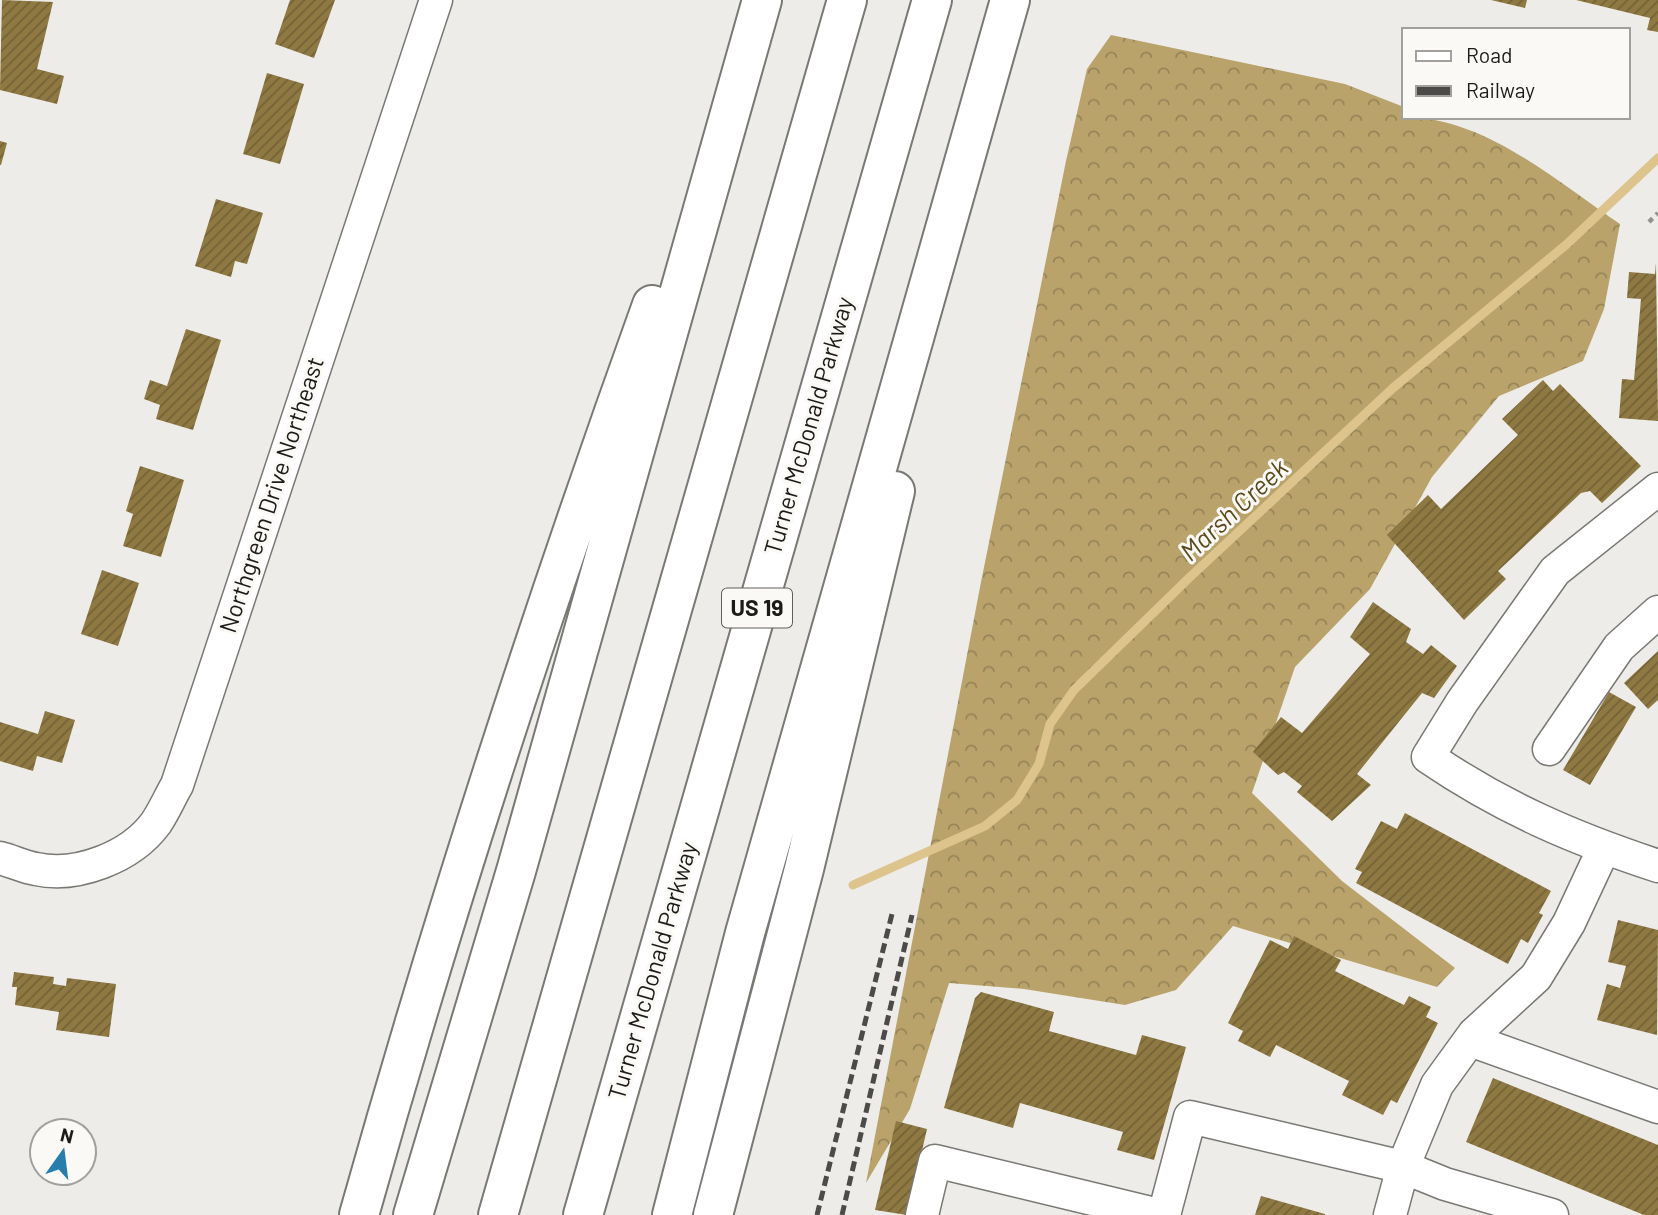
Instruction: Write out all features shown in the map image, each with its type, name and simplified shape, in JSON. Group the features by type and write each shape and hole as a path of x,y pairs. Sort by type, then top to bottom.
{"highway":[{"path":"412,1215 516,871 762,0"},
{"path":"498,1215 846,0"},
{"name":"Turner McDonald Parkway","path":"583,1215 932,0"},
{"path":"672,1215 745,933 1010,0"},
{"path":"359,1215 406,1046 589,480 702,158 747,51"},
{"path":"713,1215 804,869 917,397 917,321"}],"street":[{"name":"Northgreen Drive Northeast","path":"0,858 38,870 71,870 103,862 132,847 155,824 177,785 436,0"},
{"path":"1658,489 1555,571 1462,702 1429,757 1504,805 1604,848 1658,866"},
{"path":"1549,749 1619,647 1658,612"},
{"path":"1390,1215 1404,1167 1437,1085 1470,1040 1536,977 1569,923 1604,848"},
{"path":"1470,1040 1658,1107"},
{"path":"922,1215 934,1161 1162,1215 1190,1117 1404,1167 1445,1184 1552,1215"}],"path":[{"path":"1649,222 1658,213"}],"green space":[{"path":"1111,35 1345,84 1402,106 1402,119 1434,120 1491,140 1545,171 1620,224 1604,309 1583,361 1499,396 1432,477 1370,589 1295,667 1252,793 1342,881 1455,968 1437,987 1233,926 1176,990 1125,1005 1024,989 949,983 910,1109 866,1183 981,582 1087,69"}],"building":[{"path":"2,0 53,2 37,69 64,76 57,104 0,90"},
{"path":"290,0 335,0 314,58 275,44"},
{"path":"1491,0 1527,0 1525,8"},
{"path":"1576,0 1658,0 1658,32 1647,30 1650,18"},
{"path":"267,73 304,84 280,164 243,154"},
{"path":"0,141 7,143 1,165 0,165"},
{"path":"216,199 263,213 247,264 235,261 231,277 195,266"},
{"path":"1656,263 1658,421 1619,418 1622,379 1634,380 1641,299 1627,298 1629,272 1655,274"},
{"path":"186,329 221,340 193,430 156,419 160,405 144,399 150,380 167,386"},
{"path":"1543,380 1553,391 1560,384 1641,466 1602,503 1590,491 1581,493 1498,571 1506,579 1464,620 1387,535 1428,495 1441,509 1518,435 1502,419"},
{"path":"140,466 184,480 161,557 123,546 133,514 126,511"},
{"path":"102,570 139,583 118,646 81,634"},
{"path":"1373,602 1411,629 1406,642 1423,654 1431,645 1457,666 1434,698 1422,693 1357,774 1371,785 1332,821 1297,792 1302,786 1284,772 1278,775 1253,752 1281,717 1302,733 1370,654 1350,637"},
{"path":"1658,651 1658,700 1648,709 1624,683"},
{"path":"1609,692 1636,707 1590,785 1563,770"},
{"path":"45,711 75,720 62,763 37,756 33,771 0,761 0,722 38,734"},
{"path":"1405,813 1551,891 1539,913 1543,915 1528,943 1521,939 1508,964 1356,883 1362,872 1355,869 1381,821 1397,829"},
{"path":"1618,920 1658,930 1657,1035 1597,1020 1607,984 1620,988 1626,966 1608,962"},
{"path":"1294,936 1341,960 1335,971 1404,1005 1409,996 1431,1007 1426,1017 1438,1023 1397,1103 1391,1100 1383,1115 1342,1095 1349,1081 1276,1045 1270,1057 1238,1041 1243,1031 1228,1023 1270,940 1288,949"},
{"path":"14,972 54,977 53,984 66,986 67,978 116,984 109,1037 56,1030 59,1012 15,1005 17,987 12,987"},
{"path":"981,992 1054,1012 1049,1031 1136,1055 1142,1035 1186,1047 1154,1160 1117,1150 1123,1132 1020,1103 1013,1128 944,1108 975,998"},
{"path":"1493,1078 1658,1145 1658,1215 1644,1215 1466,1142"},
{"path":"896,1121 927,1129 907,1215 875,1210"},
{"path":"1261,1196 1325,1214 1325,1215 1255,1215"}],"waterway":[{"name":"Marsh Creek","path":"853,885 985,826 1017,800 1039,764 1050,724 1074,690 1190,577 1393,388 1567,244 1658,158"}],"railway":[{"path":"817,1215 893,910"},
{"path":"842,1215 912,915"}]}
